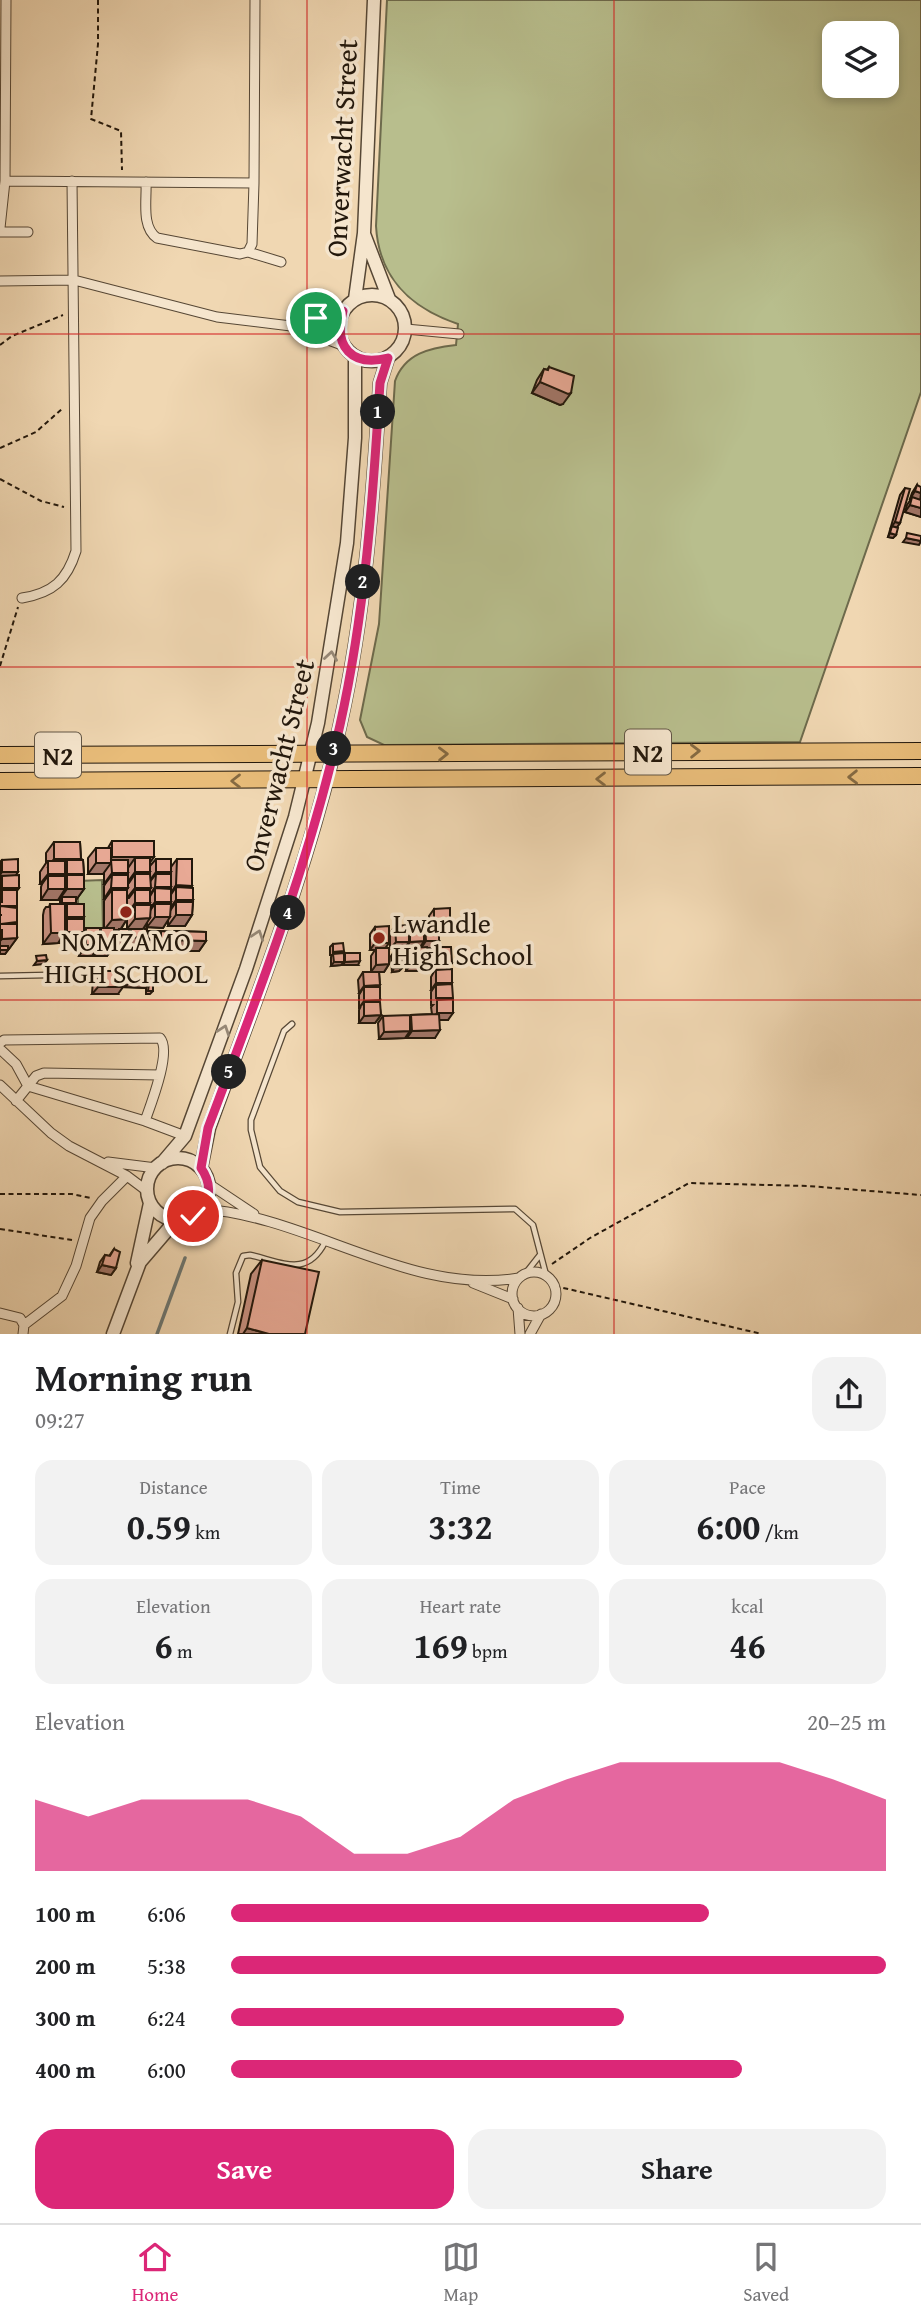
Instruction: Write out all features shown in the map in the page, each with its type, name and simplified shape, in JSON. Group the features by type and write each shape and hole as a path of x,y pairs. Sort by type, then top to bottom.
{"highway":[{"name":"N2","path":"0,755 921,751"},
{"name":"N2","path":"0,781 921,776"}],"street":[{"path":"6,0 5,181 0,230 28,232"},
{"path":"248,252 252,244 254,183 255,0"},
{"name":"Onverwacht Street","path":"355,299 363,233 374,0"},
{"path":"5,181 254,183"},
{"path":"23,598 41,595 65,578 76,551 72,181"},
{"path":"146,182 148,226 157,239 240,254 248,252 281,262"},
{"path":"0,281 74,280 217,317 290,326 342,345 355,357 372,362 388,358 401,345 406,328 402,312 389,299 363,233"},
{"path":"342,345 338,328 343,311 355,299 372,294 389,299"},
{"path":"290,326 343,311"},
{"path":"406,328 459,334"},
{"name":"Onverwacht Street","path":"159,1165 185,1136 270,901 304,781 326,690 347,543 355,438 355,357"},
{"name":"Onverwacht Street","path":"201,1168 208,1128 305,860 332,755 359,612 368,548 380,383 388,358"},
{"path":"0,1043 4,1040 160,1038 164,1046 160,1075 145,1121"},
{"path":"0,1049 16,1064 28,1086 145,1121 185,1136"},
{"path":"16,1101 36,1076 44,1073 160,1075"},
{"path":"0,1085 51,1133 69,1146 128,1176 149,1197 157,1212 176,1220"},
{"path":"103,1161 159,1165 187,1159 201,1168 209,1184 208,1198 202,1209 193,1216 176,1220 153,1244 135,1273"},
{"path":"113,1334 135,1273 149,1197 159,1165"},
{"path":"0,1313 15,1314 23,1329 62,1296 90,1217 128,1176"},
{"path":"209,1184 262,1218"},
{"path":"202,1209 262,1218 405,1267 468,1281 516,1303 528,1314 541,1314"},
{"path":"468,1281 543,1274 555,1286 552,1306 541,1314 530,1334"},
{"path":"520,1334 513,1291 522,1276"}],"lane":[{"path":"0,976 48,975"},
{"path":"292,1024 284,1031 251,1120 256,1158 272,1184 298,1202 340,1212 381,1213 509,1207 530,1220 543,1274"},
{"path":"230,1334 238,1301 236,1273 243,1256 250,1255 296,1266 316,1258 325,1241"},
{"path":"522,1276 540,1255"}],"path":[{"path":"97,0 98,44 91,119 121,131 123,182"},
{"path":"0,345 12,336 74,312"},
{"path":"0,448 36,432 75,397"},
{"path":"0,478 41,501 75,509"},
{"path":"0,666 23,598"},
{"path":"543,1274 590,1238 689,1183 808,1186 921,1195"},
{"path":"0,1194 72,1194 102,1201"},
{"path":"0,1229 83,1242"},
{"path":"555,1286 762,1334"}],"green space":[{"path":"387,0 921,0 921,392 800,742 384,745 367,737 360,720 379,624 395,381 399,372 412,358 428,350 456,345 458,324 426,309 400,289 383,261 376,226"},
{"path":"102,880 103,931 78,931 78,881"}],"building":[{"path":"549,367 574,376 571,393 540,382 544,369 548,370"},
{"path":"917,485 921,487 921,493 915,491"},
{"path":"905,488 910,489 900,523 895,522"},
{"path":"912,497 921,500 921,508 910,505"},
{"path":"892,526 898,528 896,535 890,533"},
{"path":"907,533 921,536 921,541 906,538"},
{"path":"112,841 154,841 154,857 112,857"},
{"path":"54,842 80,842 81,859 54,859"},
{"path":"96,848 111,848 111,863 96,863"},
{"path":"135,858 150,858 150,872 135,872"},
{"path":"18,859 18,872 2,872 2,860"},
{"path":"156,859 171,859 171,872 156,872"},
{"path":"177,859 192,859 192,886 176,885"},
{"path":"67,860 83,860 84,874 67,874"},
{"path":"111,860 128,860 128,873 112,873"},
{"path":"48,861 65,861 65,874 48,874"},
{"path":"135,874 150,874 151,888 135,888"},
{"path":"156,874 171,874 171,887 155,887"},
{"path":"19,875 19,888 2,888 2,876"},
{"path":"67,875 84,875 84,889 67,889"},
{"path":"112,875 128,875 128,888 111,888"},
{"path":"48,876 65,876 65,889 48,889"},
{"path":"176,887 193,888 193,900 176,900"},
{"path":"155,888 171,889 171,902 155,902"},
{"path":"2,890 17,890 17,906 1,906 17,908 17,922 1,924 17,924 17,938 2,939 0,930 0,902"},
{"path":"112,890 127,890 127,919 112,920"},
{"path":"135,890 150,890 150,903 135,903"},
{"path":"62,897 76,897 76,903 62,903"},
{"path":"176,902 193,902 192,915 176,915"},
{"path":"50,904 65,904 65,933 51,933"},
{"path":"67,904 84,904 84,917 67,917"},
{"path":"155,904 171,904 170,917 155,917"},
{"path":"135,905 151,905 150,918 135,919"},
{"path":"450,908 450,922 434,922 434,909"},
{"path":"67,919 84,919 84,932 67,932"},
{"path":"409,925 409,942 396,942 395,926"},
{"path":"410,925 424,925 424,941 410,942"},
{"path":"425,925 439,925 439,941 426,941"},
{"path":"389,926 389,943 375,943 375,927"},
{"path":"86,928 100,928 100,945 86,945"},
{"path":"101,928 114,928 114,945 101,945"},
{"path":"119,929 129,929 129,937 119,937"},
{"path":"131,929 147,929 146,938 131,937"},
{"path":"149,931 160,931 159,940 149,940"},
{"path":"161,931 172,932 172,940 161,940"},
{"path":"174,931 206,932 206,941 174,940"},
{"path":"343,943 344,951 333,952 333,944"},
{"path":"0,946 8,946 8,950 0,950"},
{"path":"427,947 428,964 411,964 411,948"},
{"path":"435,947 451,947 452,963 435,963"},
{"path":"376,948 389,948 389,964 376,965"},
{"path":"394,952 401,952 402,968 394,968"},
{"path":"344,953 344,962 334,962 333,954"},
{"path":"345,953 360,953 360,961 345,962"},
{"path":"46,955 47,960 37,961 36,956"},
{"path":"452,969 452,983 436,983 436,970"},
{"path":"149,970 153,970 153,991 148,991 149,984 128,984 128,979 149,980"},
{"path":"98,971 123,971 123,987 98,987"},
{"path":"363,972 379,972 380,985 364,986"},
{"path":"452,984 453,998 436,998 436,985"},
{"path":"364,987 380,987 380,1000 364,1001"},
{"path":"453,999 453,1013 437,1013 437,1000"},
{"path":"364,1002 380,1002 381,1015 364,1016"},
{"path":"439,1014 440,1030 412,1031 411,1015"},
{"path":"410,1015 410,1031 384,1032 383,1016"},
{"path":"114,1249 120,1252 116,1268 102,1265 105,1255 110,1256"},
{"path":"262,1260 319,1272 305,1334 269,1334 247,1328"}],"waterway":[{"path":"157,1334 185,1258"}],"place":[{"name":"NOMZAMO HIGH SCHOOL","path":"126,912"},
{"name":"Lwandle High School","path":"379,938"}],"route":[{"path":"193,1216 207,1202 209,1193 209,1184 201,1168 208,1128 284,925 318,811 340,725 368,548 380,383 388,358 372,362 355,357 342,345 338,328 343,311 316,318"}]}
